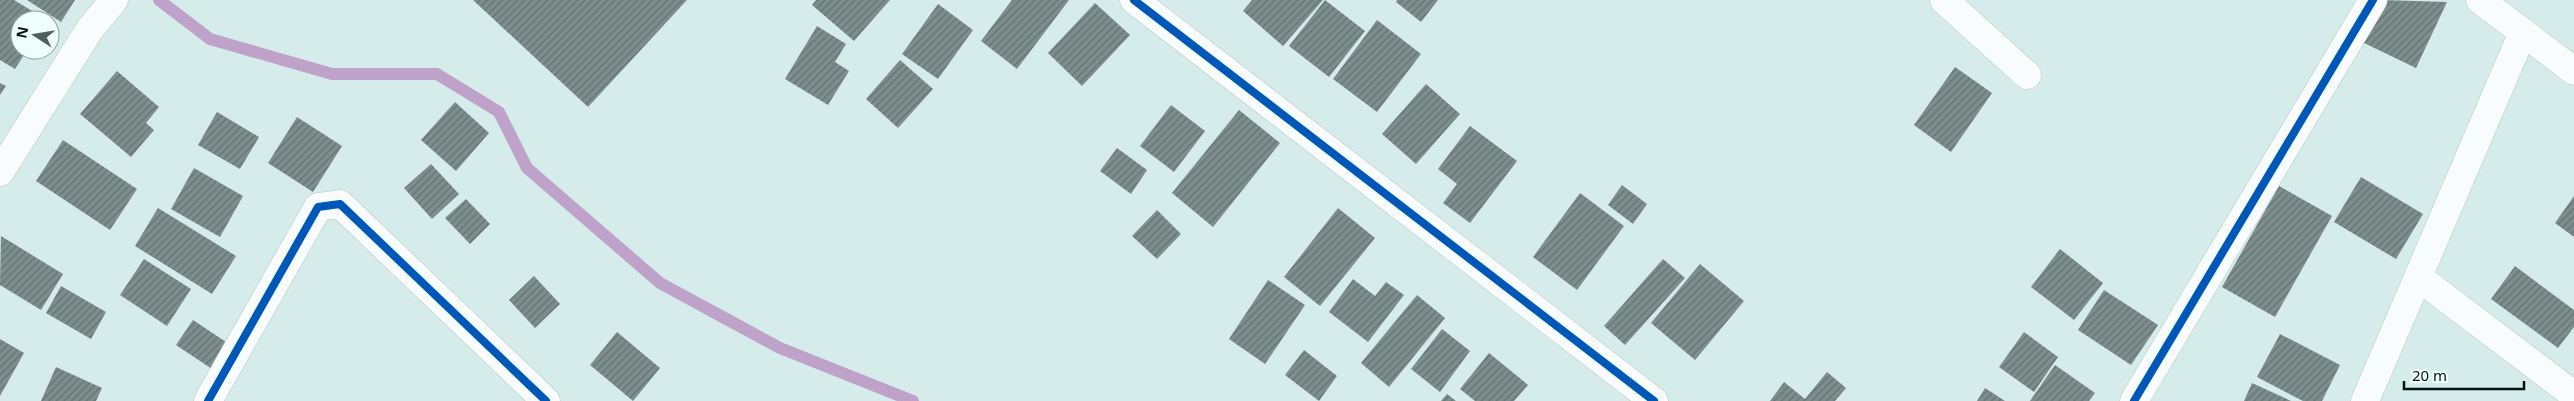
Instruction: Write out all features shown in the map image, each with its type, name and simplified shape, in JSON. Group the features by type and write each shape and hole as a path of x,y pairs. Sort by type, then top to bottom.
{"street":[{"path":"1134,0 1654,401"},
{"path":"1944,0 2028,75"},
{"path":"2134,401 2373,0"},
{"path":"2480,0 2574,71"},
{"path":"0,172 90,28 113,1"},
{"path":"2365,401 2523,32"},
{"path":"208,401 318,207 340,204 546,401"},
{"path":"2418,277 2573,393"}],"building":[{"path":"0,0 14,0 30,10 10,10 10,60 21,60 15,69 0,60"},
{"path":"27,0 75,0 61,22 60,10 42,10"},
{"path":"473,0 687,0 588,107"},
{"path":"816,0 890,0 854,41 812,5"},
{"path":"1012,0 1069,0 1017,69 981,41"},
{"path":"1252,0 1323,0 1283,46 1243,11"},
{"path":"1325,0 1365,31 1329,77 1289,46"},
{"path":"1397,0 1438,0 1421,22 1396,2"},
{"path":"2382,0 2447,2 2416,68 2362,42"},
{"path":"1095,3 1130,35 1082,86 1048,53"},
{"path":"938,4 973,30 938,79 902,54"},
{"path":"1377,20 1421,54 1377,112 1333,79"},
{"path":"817,26 846,44 835,62 849,71 828,105 785,79"},
{"path":"900,60 933,89 898,128 866,99"},
{"path":"1955,67 1992,93 1951,152 1914,125"},
{"path":"117,71 159,107 146,123 154,130 131,157 80,114"},
{"path":"0,83 6,86 0,95"},
{"path":"1426,84 1460,114 1416,164 1382,134"},
{"path":"455,102 489,133 456,171 421,140"},
{"path":"1171,105 1205,131 1174,172 1140,146"},
{"path":"1239,110 1280,143 1213,227 1172,193"},
{"path":"217,112 259,137 240,169 198,145"},
{"path":"297,117 342,146 313,192 268,163"},
{"path":"1470,126 1517,161 1470,223 1443,203 1457,184 1438,169"},
{"path":"63,140 137,189 110,230 36,181"},
{"path":"1117,148 1147,170 1131,194 1100,171"},
{"path":"431,164 459,194 432,219 404,188"},
{"path":"194,168 243,196 220,237 171,209"},
{"path":"2361,177 2423,214 2396,259 2334,222"},
{"path":"1622,185 1647,204 1633,224 1608,205"},
{"path":"2279,186 2332,216 2275,317 2222,287"},
{"path":"1580,193 1624,226 1577,290 1533,257"},
{"path":"2574,196 2574,237 2555,223"},
{"path":"466,199 490,224 470,244 445,218"},
{"path":"158,208 236,256 212,294 135,246"},
{"path":"1338,208 1375,238 1320,306 1284,277"},
{"path":"1157,210 1181,234 1157,259 1132,236"},
{"path":"1,236 63,274 41,310 0,285"},
{"path":"2060,249 2103,283 2074,320 2031,287"},
{"path":"144,259 191,289 167,326 120,295"},
{"path":"1663,259 1685,278 1625,345 1604,326"},
{"path":"1700,264 1744,301 1695,360 1651,323"},
{"path":"2515,266 2574,310 2574,327 2558,348 2491,299"},
{"path":"534,276 560,304 535,328 509,300"},
{"path":"1353,279 1375,296 1386,282 1404,295 1368,342 1329,312"},
{"path":"1268,280 1305,305 1265,364 1229,339"},
{"path":"61,286 106,312 91,339 46,313"},
{"path":"2104,290 2158,325 2131,365 2078,330"},
{"path":"1417,295 1445,318 1389,387 1361,363"},
{"path":"193,320 229,344 212,369 176,345"},
{"path":"1442,329 1470,351 1440,392 1411,369"},
{"path":"617,332 660,368 633,401 590,365"},
{"path":"2024,332 2058,357 2034,392 1999,367"},
{"path":"2280,334 2340,365 2322,401 2303,401 2257,377"},
{"path":"0,339 24,353 0,396"},
{"path":"1304,350 1337,376 1319,401 1285,375"},
{"path":"1489,353 1528,385 1514,401 1475,401 1460,389"},
{"path":"2055,365 2095,393 2089,401 2030,401"},
{"path":"56,367 102,388 96,401 41,401"},
{"path":"1827,372 1846,388 1835,401 1770,401 1784,382 1805,399"},
{"path":"2252,383 2291,401 2244,401"},
{"path":"1985,388 2005,401 1977,401"},
{"path":"1447,394 1456,401 1441,401"}],"waterway":[{"path":"159,0 210,39 332,74 437,74 499,112 527,168 660,283 780,348 913,401"}],"cycle path":[{"path":"1134,0 1654,401"},
{"path":"2134,401 2373,0"},
{"path":"208,401 318,207 340,204 546,401"}]}
